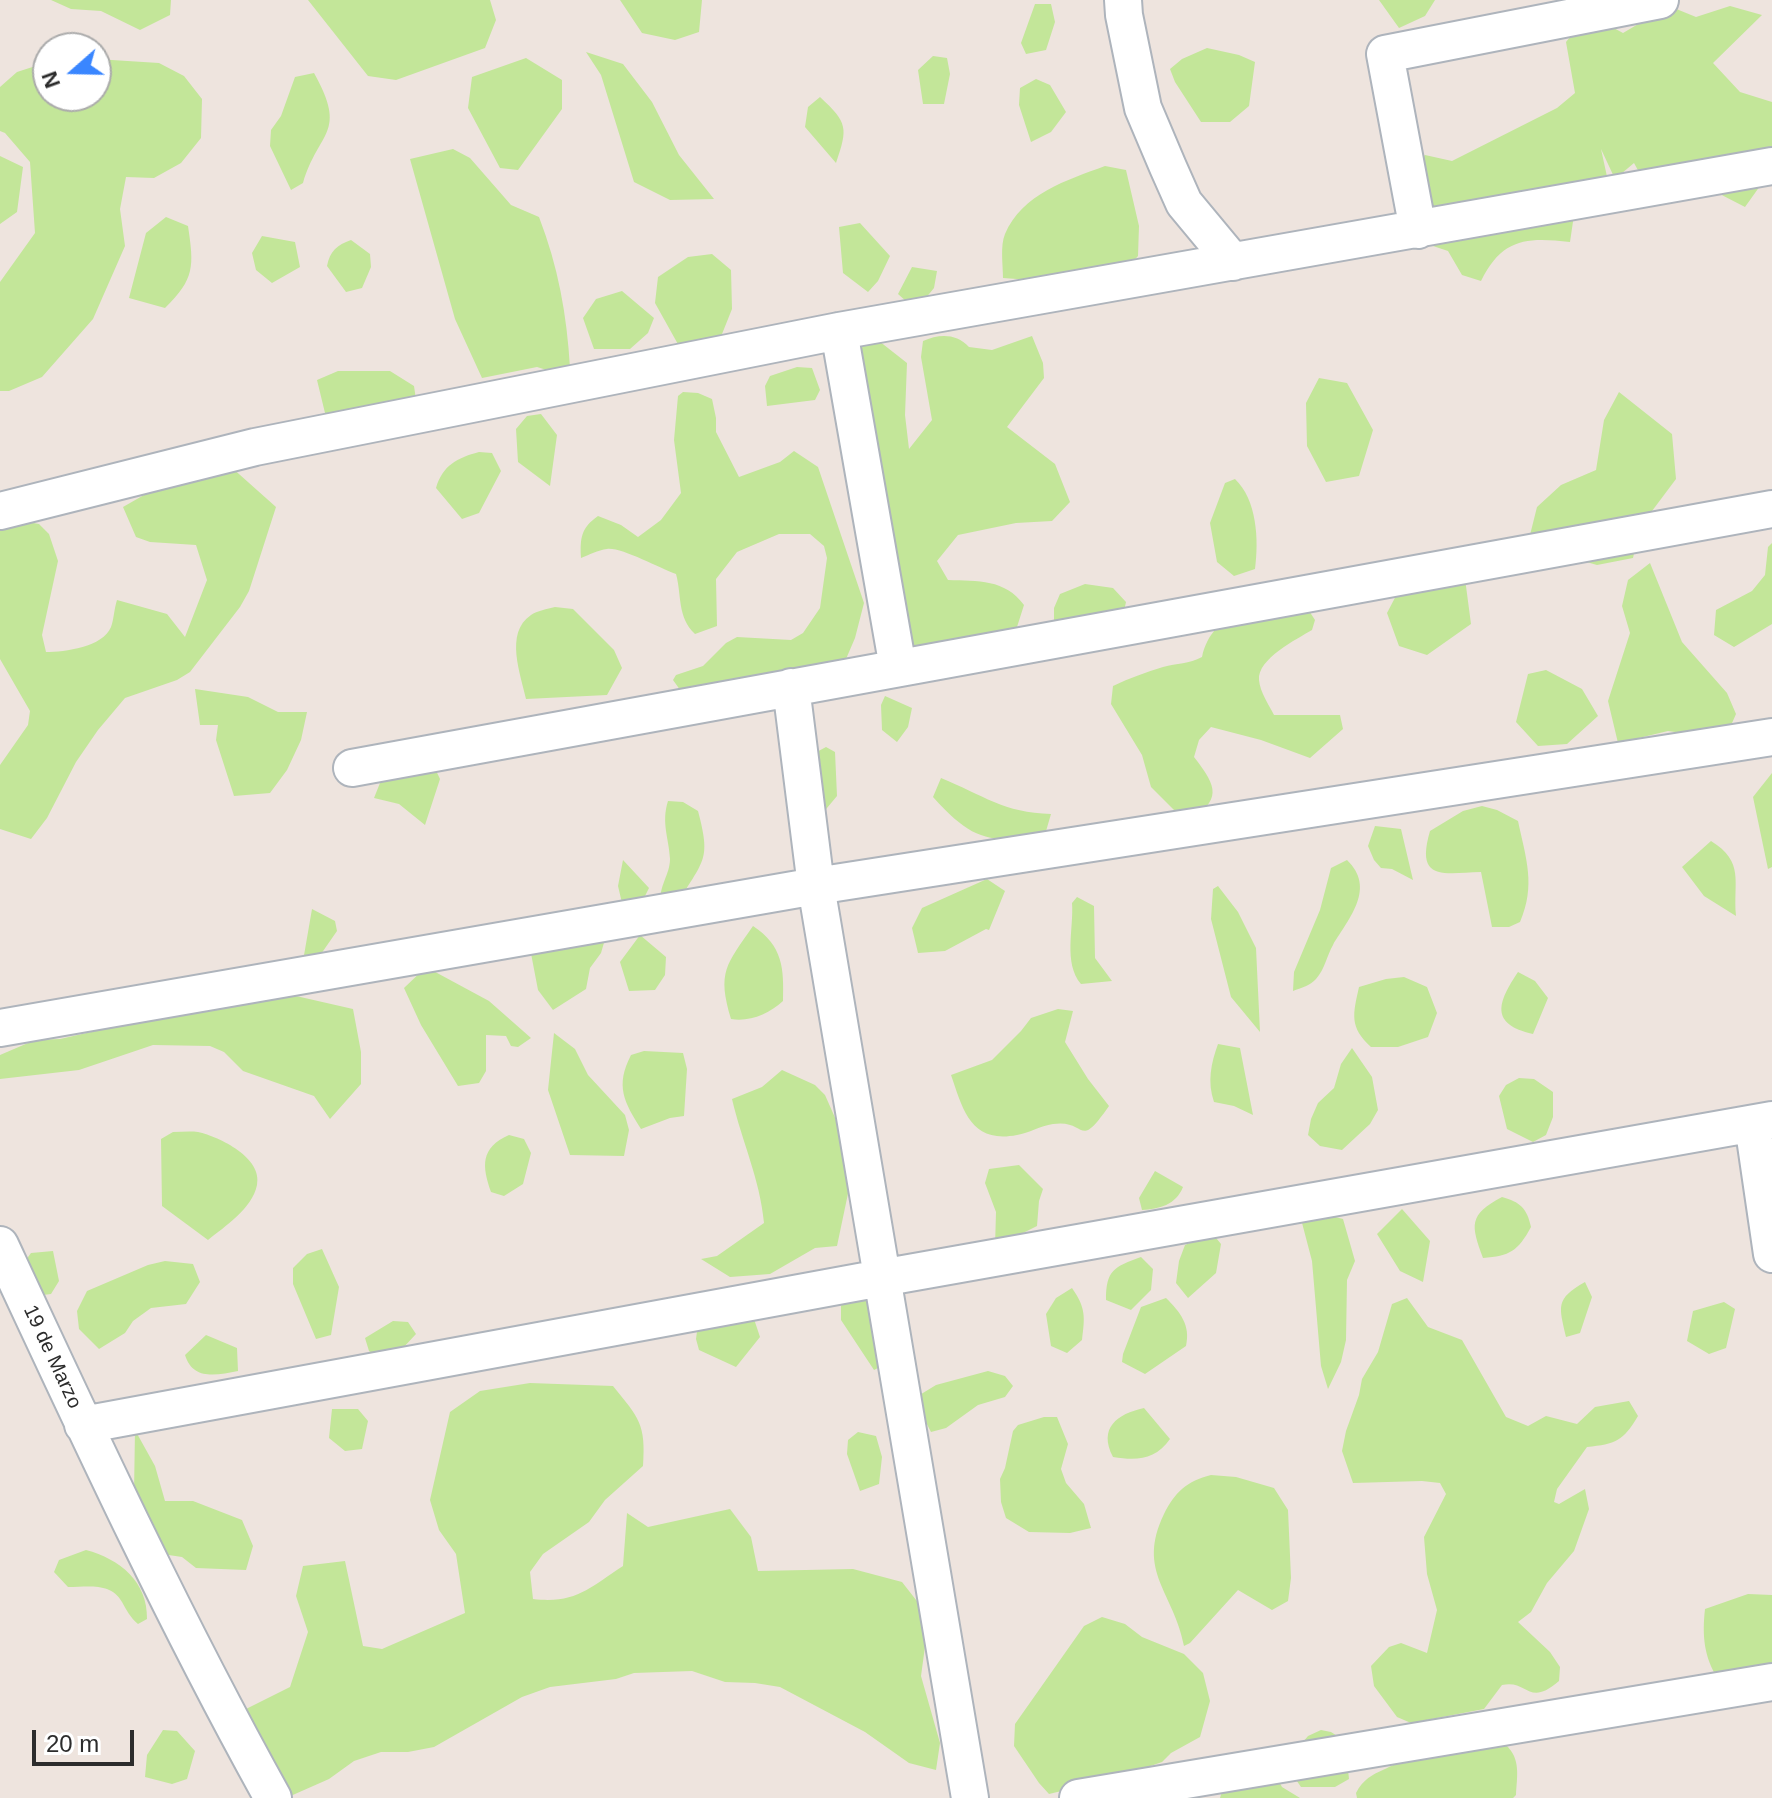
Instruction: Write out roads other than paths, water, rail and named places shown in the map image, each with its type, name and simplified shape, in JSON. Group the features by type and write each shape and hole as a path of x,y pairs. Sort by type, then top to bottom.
{"street":[{"path":"1123,0 1143,108 1184,203 1233,262"},
{"path":"1418,230 1385,54 1660,0"},
{"path":"0,511 255,447 839,331 1772,166"},
{"path":"839,331 898,668"},
{"path":"352,768 1772,509"},
{"path":"791,687 816,886 970,1798"},
{"path":"0,1028 816,886 1772,737"},
{"path":"83,1425 881,1278 1762,1122 1772,1254"},
{"name":"19 de Marzo","path":"0,1245 83,1425 211,1686 273,1798"},
{"path":"1078,1798 1772,1682"}]}
